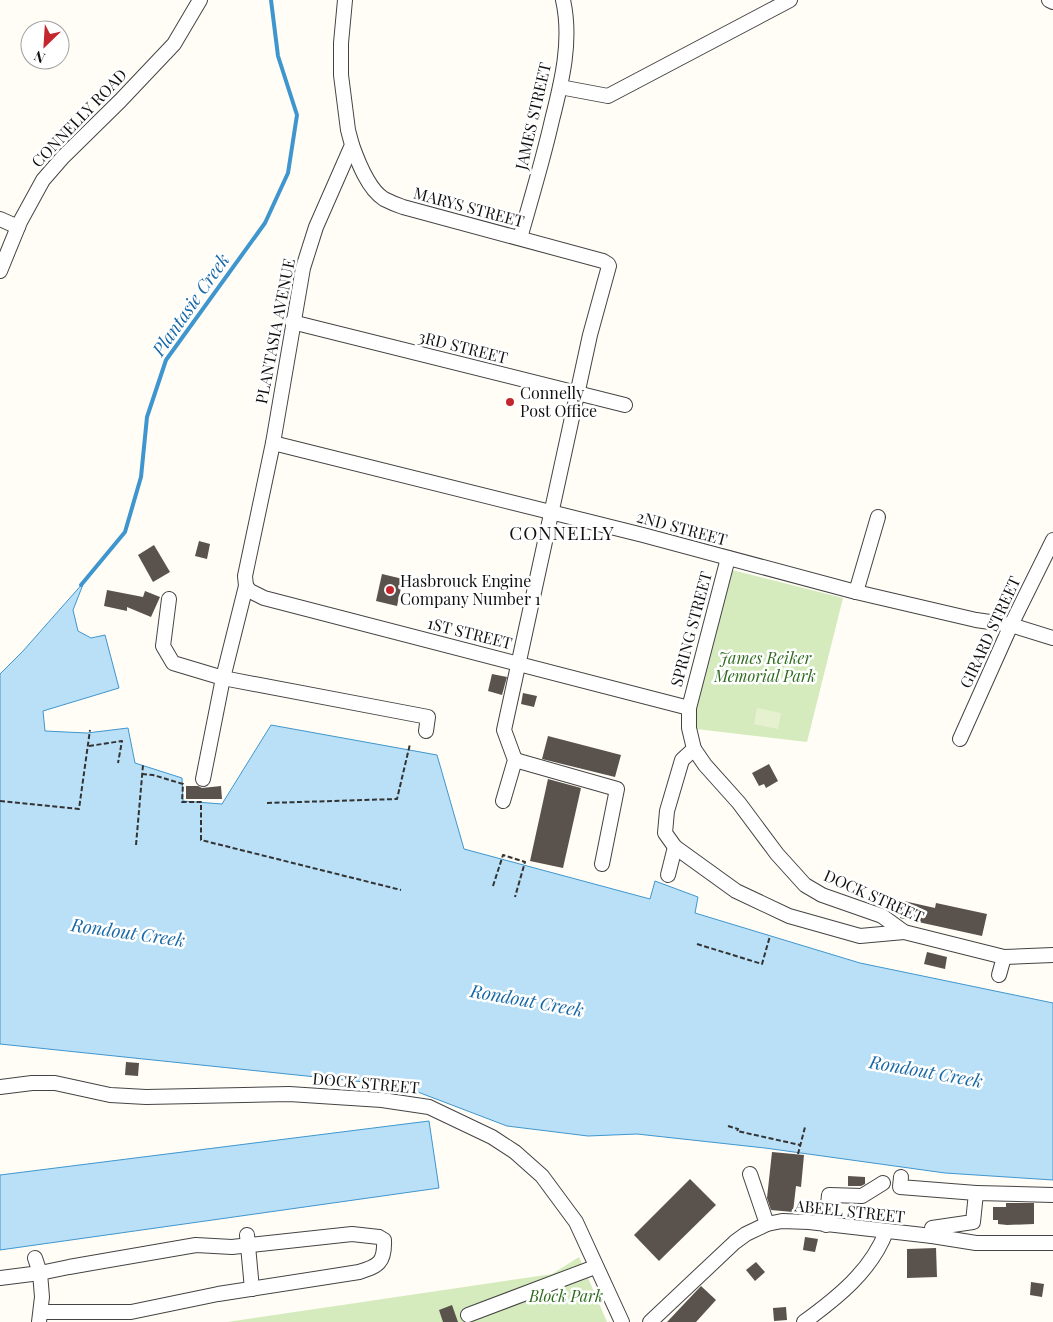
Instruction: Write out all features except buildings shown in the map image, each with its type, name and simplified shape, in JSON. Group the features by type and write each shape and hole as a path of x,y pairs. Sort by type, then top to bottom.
{"street":[{"name":"CONNELLY ROAD","path":"0,271 18,227 43,180 63,157 174,44 200,0"},
{"path":"345,0 341,43 341,75 348,130 352,145"},
{"name":"JAMES STREET","path":"520,238 560,87 567,42 566,16 562,0"},
{"path":"560,87 608,96 790,0"},
{"path":"1049,0 1053,2"},
{"name":"MARYS STREET","path":"352,145 360,166 375,191 384,199 403,207 603,261 608,264 577,393"},
{"name":"PLANTASIA AVENUE","path":"203,779 223,678 246,586 246,576 273,443 292,322 303,268 316,228 352,145"},
{"path":"0,219 18,227"},
{"name":"3RD STREET","path":"292,322 625,405"},
{"path":"503,802 515,760 504,730 577,393"},
{"name":"2ND STREET","path":"273,443 643,535 856,592 976,620 1011,625 1053,638"},
{"path":"856,592 878,517"},
{"name":"GIRARD STREET","path":"960,739 1011,625 1053,540"},
{"name":"SPRING STREET","path":"689,708 728,558"},
{"name":"1ST STREET","path":"246,586 250,591 264,598 689,708"},
{"path":"169,599 163,646 173,663 223,678 428,717 426,731"},
{"name":"DOCK STREET","path":"689,708 689,728 694,749 704,765 739,803 777,854 806,884 822,895 882,916 904,932 1004,957 1053,955"},
{"path":"694,749 682,760 667,811 665,832 675,848 736,891 789,916 860,936 904,932"},
{"path":"515,760 617,789 602,864"},
{"path":"668,875 675,848"},
{"path":"1000,974 1004,957"},
{"name":"DOCK STREET","path":"0,1087 32,1083 55,1083 110,1094 146,1096 289,1094 382,1100 429,1107 492,1137 515,1152 542,1176 576,1222 622,1322"},
{"path":"750,1174 767,1224"},
{"path":"901,1177 900,1187 976,1193 1053,1195"},
{"path":"826,1224 830,1194 862,1196 883,1183"},
{"path":"932,1236 932,1228 973,1222 976,1193"},
{"name":"ABEEL STREET","path":"650,1322 735,1242 746,1234 767,1224 782,1222 826,1224 976,1243 1053,1243"},
{"path":"804,1322 831,1303 852,1282 881,1246 886,1232"},
{"path":"0,1278 40,1273 196,1245 232,1247 248,1240 352,1234 379,1237 384,1240 382,1259 375,1267 359,1272 218,1294 132,1312 40,1317 42,1298 40,1273 36,1258"},
{"path":"248,1240 252,1289"},
{"path":"468,1315 595,1266"}],"path":[{"path":"0,801 79,809 90,730"},
{"path":"88,746 122,741 118,763"},
{"path":"268,803 397,799 410,744"},
{"path":"136,845 143,765"},
{"path":"142,774 153,775 183,784 182,802 201,802 201,840 401,890"},
{"path":"493,886 503,856 525,862 515,897"},
{"path":"697,944 762,964 770,936"},
{"path":"728,1126 738,1129 737,1131 800,1145"},
{"path":"798,1154 805,1127"}],"green space":[{"name":"James Reiker Memorial Park","path":"732,570 843,598 807,742 696,729 693,705"},
{"path":"757,708 781,713 778,729 754,724"},
{"name":"Block Park","path":"579,1257 607,1322 227,1322 552,1274"}],"water":[{"name":"Rondout Creek","path":"84,582 73,610 78,631 91,638 105,635 119,688 43,711 45,731 87,733 128,728 135,763 182,778 183,801 222,804 271,725 437,755 464,849 650,899 655,881 698,897 695,913 860,963 1053,1003 1053,1180 945,1173 765,1148 637,1134 588,1136 507,1126 402,1086 0,1044 0,674"},
{"path":"429,1121 439,1188 0,1250 0,1175"}],"waterway":[{"name":"Plantasie Creek","path":"81,585 125,532 141,477 147,417 166,360 265,223 288,173 297,115 278,56 271,0"}],"place":[{"name":"Connelly Post Office","path":"510,402"},
{"name":"Hasbrouck Engine Company Number 1","path":"390,590"}],"district":[{"name":"CONNELLY","path":"562,533"}]}
